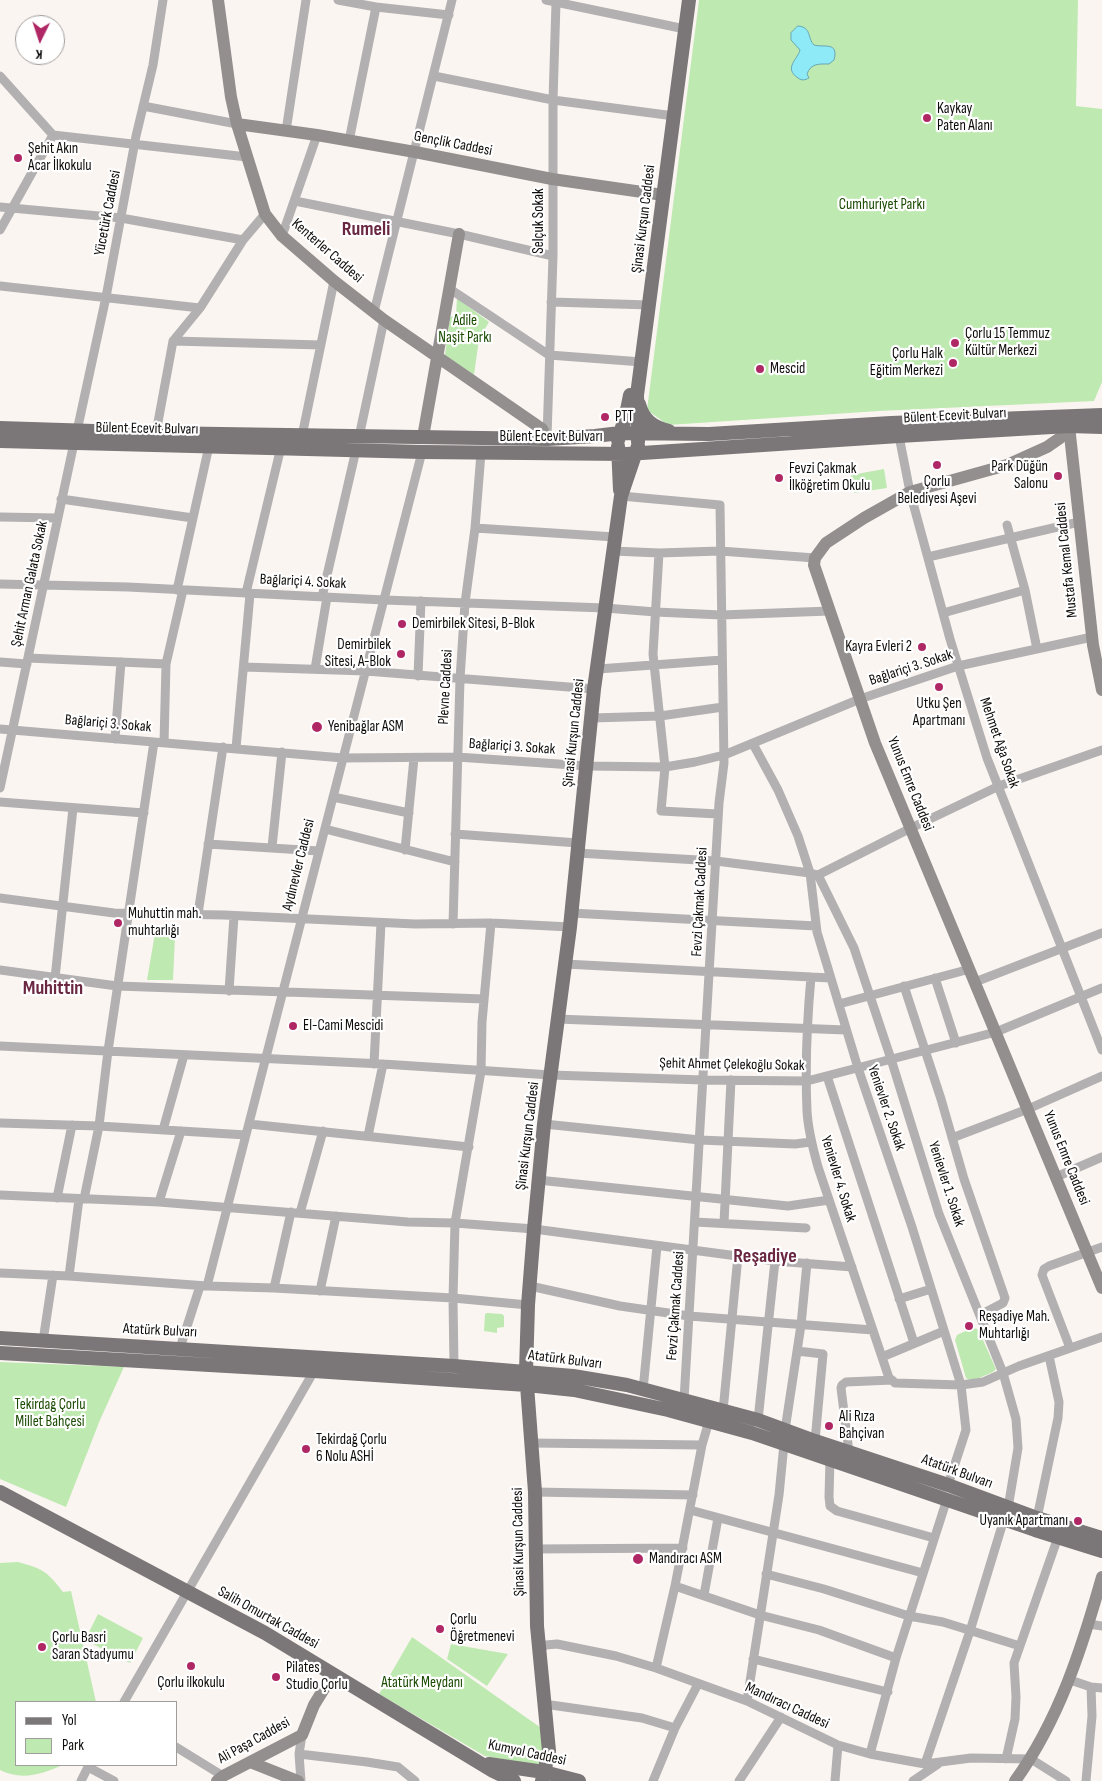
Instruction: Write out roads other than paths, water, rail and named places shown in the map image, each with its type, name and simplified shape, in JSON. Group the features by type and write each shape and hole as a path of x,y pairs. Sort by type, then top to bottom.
{"main road":[{"name":"Şinasi Kurşun Caddesi","path":"681,29 682,0"},
{"name":"Şinasi Kurşun Caddesi","path":"547,1777 549,1751 538,1650 535,1492 526,1378 528,1305 534,1229 544,1124 578,848 594,689 628,444 669,116 681,29 688,0"},
{"path":"634,394 642,414 648,421 664,430 687,434"},
{"path":"595,436 609,432 618,423 634,394"},
{"path":"1073,423 1102,417"},
{"name":"Bülent Ecevit Bulvarı","path":"0,441 156,433 302,436 422,452 583,452 687,434 891,423 1073,423 1102,427"},
{"name":"Bülent Ecevit Bulvarı","path":"0,428 76,437 209,446 281,448 423,437 547,438 595,436 664,451 1073,423"},
{"path":"622,487 643,460 664,451"},
{"path":"583,452 605,462 616,473 622,487"},
{"name":"Atatürk Bulvarı","path":"0,1338 454,1366 526,1378 709,1421 784,1437 814,1441 849,1452 947,1492 1006,1513 1058,1537 1102,1551"},
{"name":"Atatürk Bulvarı","path":"0,1353 314,1371 526,1378 573,1376 643,1390 758,1420 784,1437 830,1459 947,1492"},
{"name":"Salih Omurtak Caddesi","path":"0,1492 265,1633 469,1756 514,1781"},
{"name":"Atatürk Bulvarı","path":"1006,1513 1037,1518 1102,1538"},
{"name":"Kumyol Caddesi","path":"469,1756 489,1764 547,1777 579,1781"}],"street":[{"name":"Yücetürk Caddesi","path":"76,437 106,298 135,143 154,65 163,0"},
{"name":"Kenterler Caddesi","path":"218,0 231,97 237,124 265,214 282,236 334,281 438,358 542,429 547,438"},
{"path":"286,131 306,0"},
{"path":"338,0 376,7 449,15"},
{"path":"315,669 324,597 357,443 397,222 452,0"},
{"path":"546,0 681,29"},
{"name":"Selçuk Sokak","path":"547,438 553,256 552,179 556,3"},
{"path":"348,140 376,7"},
{"path":"0,76 53,135 247,156"},
{"path":"434,76 553,100 669,116"},
{"path":"144,106 237,124"},
{"name":"Gençlik Caddesi","path":"237,124 348,140 552,179 659,195"},
{"path":"0,230 53,135"},
{"path":"282,236 317,135"},
{"path":"295,201 459,234 553,256"},
{"path":"0,207 121,218 243,240"},
{"path":"156,433 173,342 200,308 243,240 265,214"},
{"path":"423,437 459,234"},
{"path":"302,436 334,281"},
{"path":"0,286 200,308"},
{"path":"450,289 549,355 638,362"},
{"path":"551,302 645,305"},
{"path":"173,342 321,345"},
{"path":"613,551 659,553 720,551 815,558 826,543 864,518 910,492 1007,465 1047,447 1060,438 1073,423"},
{"name":"Mustafa Kemal Caddesi","path":"1073,423 1079,522 1097,636 1102,690"},
{"name":"Mehmet Ağa Sokak","path":"899,436 910,492 943,613 987,758 1102,1050"},
{"name":"Şehit Arman Galata Sokak","path":"0,788 61,498 76,437"},
{"path":"164,743 166,664 193,518 209,446"},
{"path":"236,748 244,667 248,594 281,448"},
{"name":"Aydınevler Caddesi","path":"180,1348 203,1286 227,1207 422,452"},
{"name":"Plevne Caddesi","path":"453,924 457,757 464,603 475,528 481,453"},
{"name":"Fevzi Çakmak Caddesi","path":"622,487 720,505 724,755 718,814 684,1400"},
{"path":"61,498 193,518"},
{"path":"0,517 58,518"},
{"path":"928,557 1079,522"},
{"path":"1007,525 1025,590 1037,649"},
{"path":"475,528 615,537"},
{"path":"659,553 653,654 665,767 661,811 718,814"},
{"name":"Yunus Emre Caddesi","path":"815,558 814,565 875,743 1102,1288"},
{"name":"Bağlariçi 4. Sokak","path":"0,584 605,608 721,615 830,611"},
{"path":"943,613 1025,590"},
{"path":"418,676 421,601"},
{"name":"Bağlariçi 3. Sokak","path":"0,729 343,758 457,757 587,766 665,767 724,755 860,699 958,666 1097,636"},
{"path":"598,669 722,660"},
{"path":"0,662 166,664"},
{"path":"115,739 121,662"},
{"path":"244,667 366,671 594,689"},
{"path":"592,718 660,716 723,707"},
{"path":"69,1276 82,1199 99,1126 108,1051 154,742"},
{"name":"Yenievler 2. Sokak","path":"753,744 778,790 814,874 816,926 830,978 961,1385 966,1430 896,1658 870,1754"},
{"path":"198,914 223,747"},
{"path":"455,834 716,861 814,874 999,786 1102,750"},
{"path":"272,847 282,752"},
{"path":"405,850 414,758"},
{"path":"333,797 409,812"},
{"path":"0,802 144,813"},
{"path":"54,978 73,808"},
{"path":"325,829 454,862"},
{"path":"208,844 319,851"},
{"name":"Yenievler 1. Sokak","path":"814,874 854,948 939,1214 1003,1373 1016,1419 1018,1448 1006,1513 970,1631 926,1764"},
{"path":"0,898 114,913 198,914 381,923 453,924 570,920 712,921 816,926"},
{"path":"229,991 234,916"},
{"path":"368,1136 379,1064 378,996 381,923"},
{"path":"454,1366 455,1223 481,1071 484,999 491,923"},
{"path":"975,982 1102,933"},
{"path":"565,964 830,978"},
{"path":"839,1004 970,969"},
{"path":"0,970 118,986 484,999"},
{"name":"Yenievler 4. Sokak","path":"811,977 806,1028 807,1112 811,1142 889,1378 892,1380"},
{"path":"935,978 956,1043"},
{"path":"904,986 964,1179 1005,1298 1003,1303 980,1315"},
{"name":"Şehit Ahmet Çelekoğlu Sokak","path":"0,1046 379,1064 551,1075 807,1081 996,1032 1102,988"},
{"path":"558,1019 846,1030"},
{"path":"162,1130 184,1055"},
{"path":"827,1076 914,1343"},
{"path":"952,1138 1028,1109 1102,1076"},
{"path":"724,1223 731,1080"},
{"path":"0,1123 99,1126 246,1135"},
{"path":"249,1124 468,1147"},
{"path":"544,1124 700,1140 796,1144 811,1142"},
{"path":"57,1198 72,1125"},
{"path":"159,1202 181,1131"},
{"path":"274,1288 295,1212 323,1132"},
{"path":"1056,1177 1102,1157"},
{"path":"538,1180 788,1206 829,1200"},
{"path":"0,1195 159,1202 408,1222 455,1223 534,1229 775,1261 852,1267"},
{"path":"320,1291 336,1216"},
{"path":"695,1222 806,1228"},
{"path":"643,1390 657,1246"},
{"path":"1070,1348 1042,1275 1044,1269 1049,1266 1102,1247"},
{"path":"723,1411 738,1256"},
{"path":"758,1420 775,1261"},
{"path":"747,1701 779,1495 784,1437 801,1325 807,1263"},
{"path":"0,1273 203,1286 453,1298 528,1305"},
{"path":"43,1341 53,1275"},
{"path":"530,1286 620,1306 689,1316 873,1330"},
{"path":"899,1298 931,1289"},
{"path":"882,1357 944,1330"},
{"path":"849,1452 841,1388 846,1382 892,1380 895,1383 961,1385 982,1382 1102,1337"},
{"path":"797,1351 823,1354 814,1441"},
{"path":"1037,1518 1058,1418 1059,1402 1049,1356"},
{"path":"125,1701 314,1371"},
{"path":"656,1668 683,1548 702,1445 709,1421"},
{"path":"531,1443 702,1445"},
{"path":"830,1459 828,1497 830,1506 837,1511 934,1538"},
{"path":"535,1492 692,1495"},
{"path":"690,1510 923,1574"},
{"path":"704,1595 718,1518"},
{"path":"1006,1759 1015,1719 1014,1663 1058,1537"},
{"path":"535,1549 683,1548"},
{"path":"766,1574 824,1589 909,1616 943,1622 1020,1646"},
{"path":"1015,1781 1031,1759 1070,1680 1089,1624 1102,1577"},
{"path":"675,1586 760,1614 819,1630 896,1658"},
{"path":"1089,1624 1102,1626"},
{"name":"Mandıracı Caddesi","path":"538,1650 557,1644 616,1656 656,1668 747,1701 838,1745 870,1754 926,1764 971,1758 1031,1759"},
{"path":"753,1659 888,1692"},
{"name":"Ali Paşa Caddesi","path":"220,1778 302,1735 314,1705 333,1674"},
{"path":"1070,1680 1091,1687 1102,1688"},
{"path":"653,1781 675,1728 698,1684"},
{"path":"1086,1781 1092,1716 1091,1687"},
{"path":"544,1704 642,1718 675,1728"},
{"path":"739,1781 781,1717"},
{"path":"250,1762 300,1781 299,1754 302,1735"},
{"path":"835,1781 838,1745"},
{"path":"178,1748 220,1778"},
{"path":"299,1754 398,1768 415,1781"},
{"path":"1031,1759 1066,1781"},
{"path":"913,1781 939,1763"},
{"path":"81,1781 89,1766 114,1781"}],"water":[{"path":"798,26 805,28 814,45 830,46 835,54 834,60 829,64 816,65 811,68 807,74 809,78 804,80 798,78 792,71 793,64 800,50 791,40 791,33"}],"place":[{"name":"Kaykay Paten Alanı","path":"927,118"},
{"name":"Şehit Akın Acar İlkokulu","path":"18,158"},
{"name":"Çorlu 15 Temmuz Kültür Merkezi","path":"955,343"},
{"name":"Çorlu Halk Eğitim Merkezi","path":"953,363"},
{"name":"Mescid","path":"760,369"},
{"name":"PTT","path":"605,417"},
{"name":"Çorlu Belediyesi Aşevi","path":"937,465"},
{"name":"Park Düğün Salonu","path":"1058,476"},
{"name":"Fevzi Çakmak İlköğretim Okulu","path":"779,478"},
{"name":"Demirbilek Sitesi, B-Blok","path":"402,624"},
{"name":"Kayra Evleri 2","path":"922,647"},
{"name":"Demirbilek Sitesi, A-Blok","path":"401,654"},
{"name":"Utku Şen Apartmanı","path":"939,687"},
{"name":"Yenibağlar ASM","path":"317,727"},
{"name":"Muhuttin mah. muhtarlığı","path":"118,923"},
{"name":"El-Cami Mescidi","path":"293,1026"},
{"name":"Reşadiye Mah. Muhtarlığı","path":"969,1326"},
{"name":"Ali Rıza Bahçivan","path":"829,1426"},
{"name":"Tekirdağ Çorlu 6 Nolu ASHİ","path":"306,1449"},
{"name":"Uyanık Apartmanı","path":"1078,1521"},
{"name":"Mandıracı ASM","path":"638,1559"},
{"name":"Çorlu Öğretmenevi","path":"440,1629"},
{"name":"Çorlu Basri Saran Stadyumu","path":"42,1647"},
{"name":"Çorlu ilkokulu","path":"191,1666"},
{"name":"Pilates Studio Çorlu","path":"276,1677"}],"district":[{"name":"Rumeli","path":"366,230"},
{"name":"Muhittin","path":"53,989"},
{"name":"Reşadiye","path":"765,1257"}],"park label":[{"name":"Cumhuriyet Parkı","path":"882,205"},
{"name":"Adile Naşit Parkı","path":"465,330"},
{"name":"Tekirdağ Çorlu Millet Bahçesi","path":"50,1414"},
{"name":"Atatürk Meydanı","path":"422,1683"}]}
